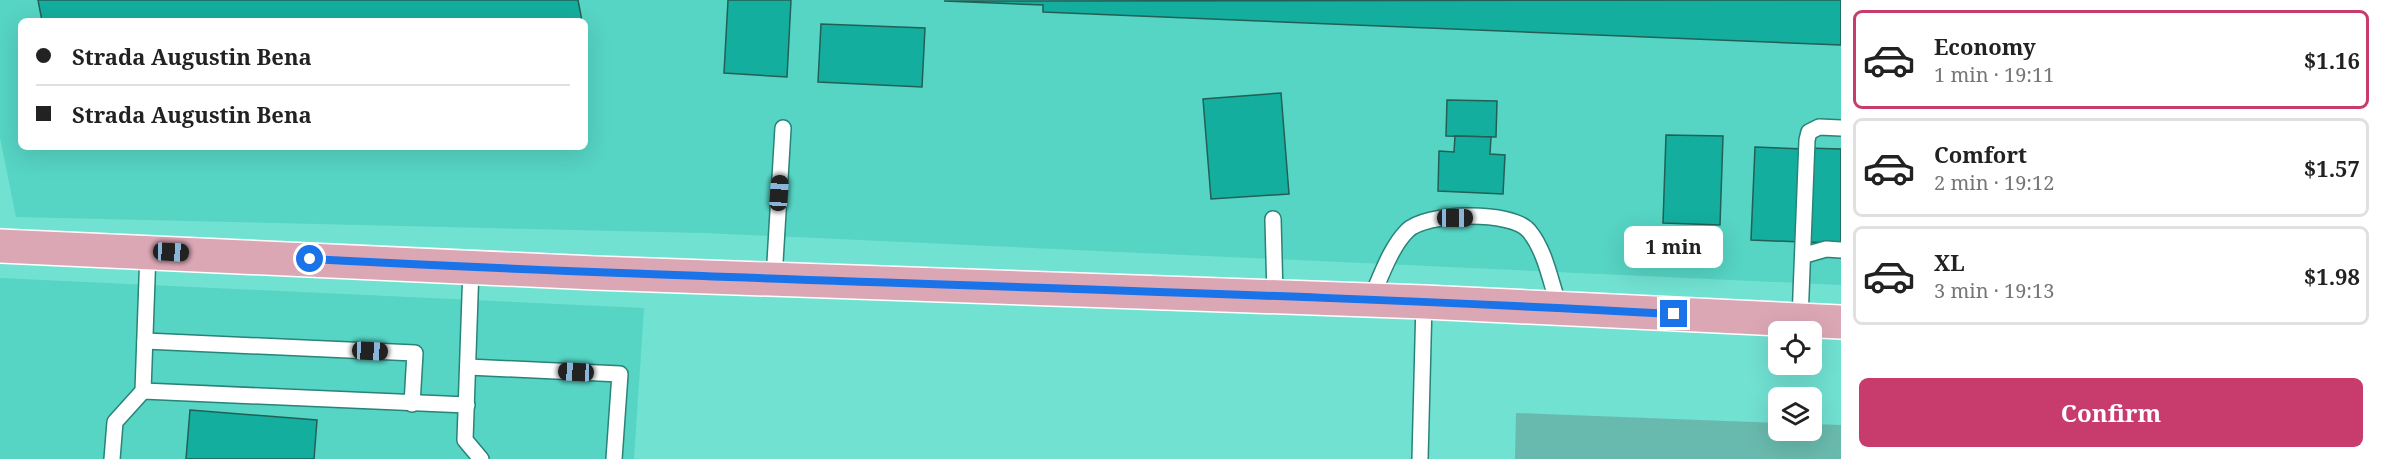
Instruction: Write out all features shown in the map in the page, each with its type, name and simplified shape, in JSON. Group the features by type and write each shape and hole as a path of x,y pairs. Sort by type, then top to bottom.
{"main road":[{"path":"0,246 774,279 1424,302 1841,322"}],"lane":[{"path":"1800,320 1805,255 1809,132 1819,127 1841,128"},
{"path":"774,279 783,128"},
{"path":"1370,301 1407,230 1435,218 1496,218 1515,221 1528,230 1537,244 1560,309"},
{"path":"1273,219 1275,297"},
{"path":"1805,255 1826,249 1841,250"},
{"path":"112,459 115,422 143,391 148,251"},
{"path":"471,267 465,440 481,459"},
{"path":"1420,459 1424,302"},
{"path":"144,341 415,353 412,404"},
{"path":"468,367 620,374 614,459"},
{"path":"143,391 467,405"}],"shaded area":[{"path":"0,0 1841,0 1841,285 705,233 16,217 0,138"},
{"path":"0,278 644,308 634,459 0,459"},
{"path":"1516,413 1768,423 1768,441 1822,441 1822,424 1841,425 1841,459 1515,459"}],"building":[{"path":"38,0 578,0 581,18 41,18"},
{"path":"728,0 791,0 787,77 724,73"},
{"path":"1841,0 1841,45 1043,12 1043,5 944,1"},
{"path":"821,24 925,28 922,87 818,82"},
{"path":"1281,93 1289,194 1211,199 1203,99"},
{"path":"1447,100 1497,101 1496,137 1446,136"},
{"path":"1666,135 1723,136 1720,225 1663,223"},
{"path":"1455,136 1491,137 1490,154 1505,155 1503,194 1438,191 1439,151 1454,152"},
{"path":"1755,147 1805,149 1802,242 1751,240"},
{"path":"1806,148 1841,149 1841,243 1803,242"},
{"path":"190,410 317,420 314,459 186,459"}],"route":[{"path":"310,259 595,273 1424,302 1674,314"}]}
